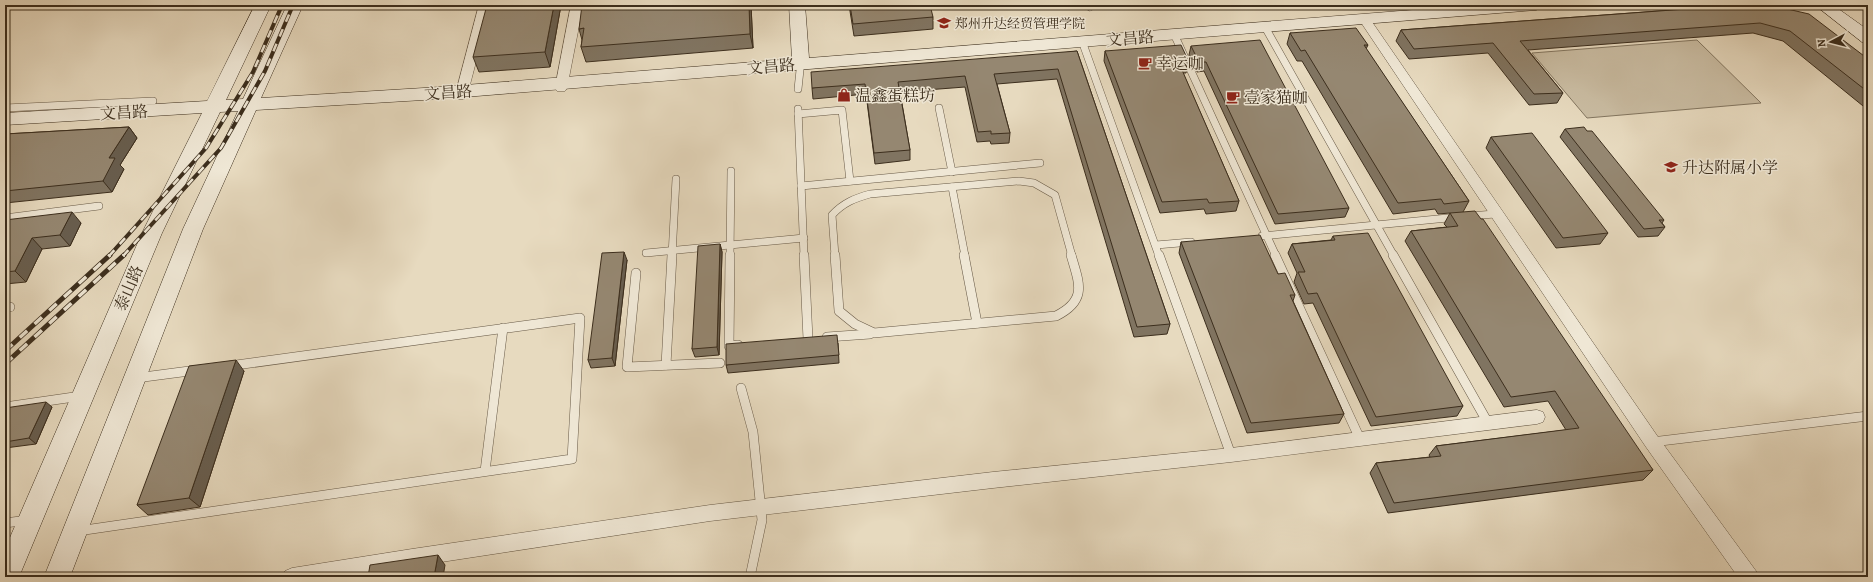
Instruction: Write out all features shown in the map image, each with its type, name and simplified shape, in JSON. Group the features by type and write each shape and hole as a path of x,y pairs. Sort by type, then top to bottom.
{"street":[{"name":"泰山路","path":"6,577 152,234 263,5"},
{"path":"57,577 193,229 295,5"},
{"path":"461,93 485,5"},
{"path":"797,5 801,67"},
{"name":"文昌路","path":"5,119 562,86 801,67 1082,41 1536,5"},
{"path":"1823,5 1868,38"},
{"path":"562,86 577,9 614,10"},
{"path":"1364,18 1495,214 1652,442 1749,577"},
{"path":"292,577 412,557 702,514 993,480 1231,455 1537,417"}],"lane":[{"path":"1265,27 1488,423"},
{"path":"1174,34 1360,439"},
{"path":"1082,41 1231,455"},
{"path":"798,89 801,67"},
{"path":"5,108 153,101"},
{"path":"939,108 952,172"},
{"path":"850,181 842,110 798,112 804,238 804,339 874,333 1056,316 1069,310 1078,299 1080,286 1055,194 1034,183 1019,181 870,194 851,199 838,208 832,215 839,311 849,322 860,329 874,333"},
{"path":"801,186 1040,163"},
{"path":"731,171 729,346 745,344"},
{"path":"666,365 676,179"},
{"path":"952,187 977,323"},
{"path":"5,218 99,206"},
{"path":"1251,237 1495,214"},
{"path":"646,253 804,238"},
{"path":"1156,245 1203,241"},
{"path":"636,273 627,367 720,363"},
{"path":"75,531 572,458 580,318 221,367"},
{"path":"485,471 503,328"},
{"path":"135,379 205,369"},
{"path":"741,388 753,432 762,520 750,577"},
{"path":"5,408 82,396"},
{"path":"1652,442 1868,416"},
{"path":"5,523 30,519"}],"shaded area":[{"path":"1697,40 1761,103 1587,118 1532,53"}],"building":[{"path":"487,5 554,5 545,52 473,57"},
{"path":"582,5 749,5 750,34 581,47 584,28 579,29"},
{"path":"850,5 930,5 933,17 853,24"},
{"path":"1740,5 1770,5 1809,14 1868,59 1868,92 1790,31 1760,23 1520,41 1563,93 1534,94 1493,43 1414,49 1401,30"},
{"path":"1356,28 1368,45 1364,45 1469,201 1444,204 1441,199 1398,203 1305,50 1301,51 1290,33"},
{"path":"1260,40 1349,208 1278,214 1206,62 1199,62 1191,46"},
{"path":"1181,45 1189,62 1179,63 1239,201 1209,203 1207,199 1162,202 1105,51"},
{"path":"1077,51 1170,324 1137,327 1058,69 994,74 1010,133 991,134 991,131 978,132 965,76 898,82 910,150 874,153 865,84 812,88 811,72"},
{"path":"129,127 109,158 115,158 103,181 5,191 5,134"},
{"path":"1584,127 1587,131 1592,131 1664,220 1659,220 1665,227 1644,229 1565,129"},
{"path":"1532,133 1608,233 1563,238 1491,137"},
{"path":"1475,211 1481,219 1483,219 1653,470 1394,503 1376,463 1441,456 1436,446 1579,428 1555,391 1511,397 1411,231 1458,226 1450,213"},
{"path":"72,212 60,235 32,238 15,271 5,272 5,220"},
{"path":"1368,233 1463,406 1376,417 1317,293 1308,294 1298,272 1305,272 1292,244 1335,240 1333,236"},
{"path":"1260,235 1278,274 1285,273 1295,295 1290,295 1344,414 1251,423 1181,242"},
{"path":"720,244 717,347 692,349 698,246"},
{"path":"624,252 612,358 588,360 602,253"},
{"path":"837,335 839,355 726,365 726,344"},
{"path":"236,360 189,498 137,505 189,366"},
{"path":"46,402 29,438 5,442 5,408"},
{"path":"438,555 434,577 368,577 370,565"}],"railway":[{"path":"109,256 206,148 253,72 282,5"},
{"path":"123,256 221,148 265,71 293,5"},
{"path":"5,351 109,256"},
{"path":"5,364 123,256"}],"place":[{"name":"郑州升达经贸管理学院","path":"944,23"},
{"name":"幸运咖","path":"1145,63"},
{"name":"温鑫蛋糕坊","path":"844,95"},
{"name":"壹家猫咖","path":"1233,97"},
{"name":"升达附属小学","path":"1671,167"}]}
